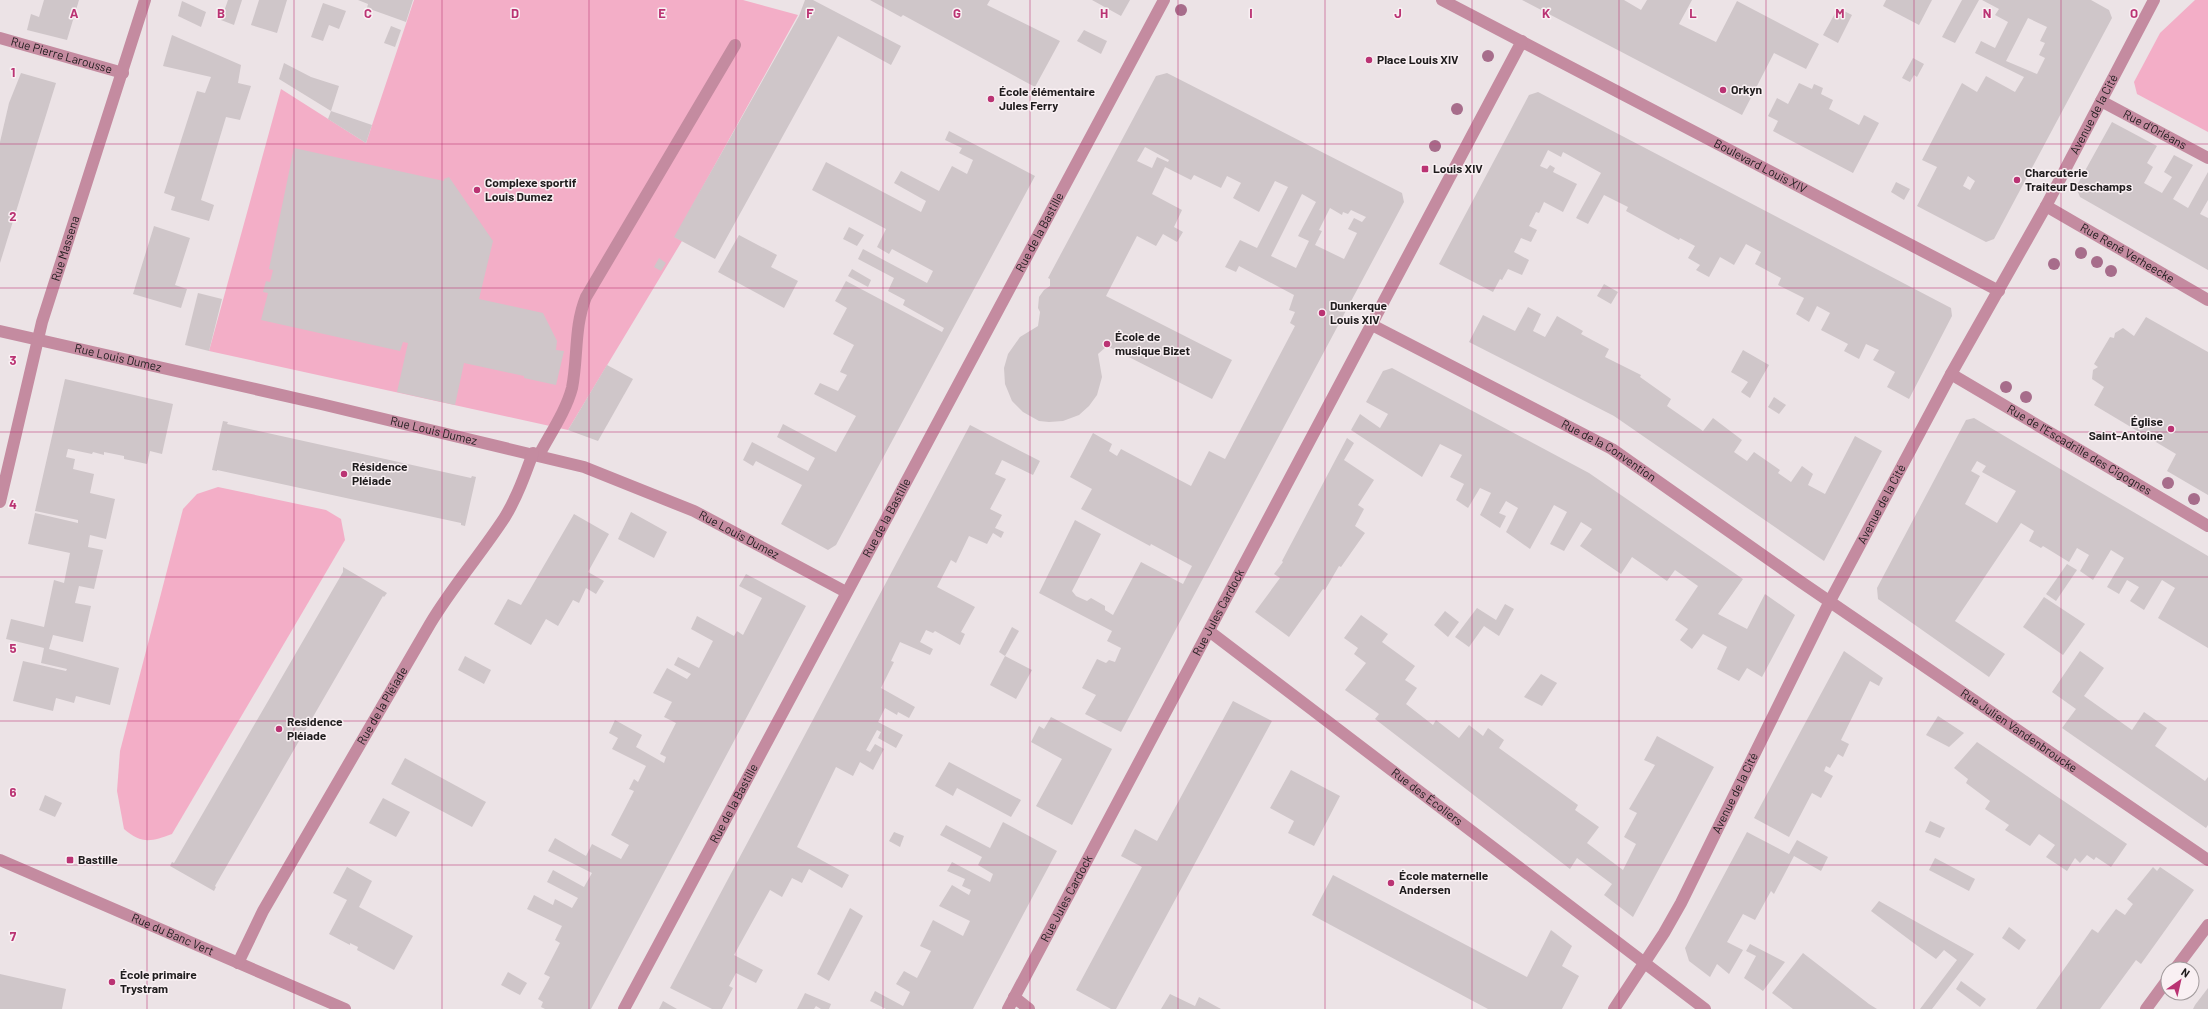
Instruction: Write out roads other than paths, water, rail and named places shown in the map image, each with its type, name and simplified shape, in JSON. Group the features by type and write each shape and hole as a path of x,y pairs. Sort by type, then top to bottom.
{"street":[{"name":"Rue Massena","path":"0,502 37,339 48,300 123,73 145,0"},
{"name":"Rue de la Bastille","path":"624,1009 1164,0"},
{"path":"1442,0 1522,42"},
{"name":"Avenue de la Cité","path":"1614,1009 1681,903 1830,601 1951,374 2046,206 2152,1"},
{"name":"Rue Pierre Larousse","path":"0,38 123,73"},
{"name":"Rue Jules Cardock","path":"1008,1009 1431,216 1522,42"},
{"name":"Boulevard Louis XIV","path":"1522,42 1999,291"},
{"name":"Rue de la Pléiade","path":"238,963 263,911 430,624 453,588 505,516 536,454 565,406 571,389 579,318 586,297 735,45"},
{"name":"Rue d'Orléans","path":"2101,101 2208,158"},
{"name":"Rue René Verheecke","path":"2046,206 2208,300"},
{"name":"Rue de la Convention","path":"1372,325 1612,449 1830,601"},
{"name":"Rue Louis Dumez","path":"0,331 584,466 694,511 846,592"},
{"name":"Rue de l'Escadrille des Cigognes","path":"1951,374 2208,526"},
{"name":"Rue Julien Vandenbroucke","path":"1830,601 2208,860"},
{"name":"Rue des Écoliers","path":"1209,631 1705,1009"},
{"name":"Rue du Banc Vert","path":"0,860 345,1009"},
{"path":"2181,961 2208,925"},
{"path":"2146,1009 2160,990"},
{"path":"1014,997 1030,1009"}],"place":[{"name":"Place Louis XIV","path":"1369,60"},
{"name":"Orkyn","path":"1723,90"},
{"name":"École élémentaire Jules Ferry","path":"991,99"},
{"name":"Louis XIV","path":"1425,169"},
{"name":"Charcuterie Traiteur Deschamps","path":"2017,180"},
{"name":"Complexe sportif Louis Dumez","path":"477,190"},
{"name":"Dunkerque Louis XIV","path":"1322,313"},
{"name":"École de musique Bizet","path":"1107,344"},
{"name":"Église Saint-Antoine","path":"2171,429"},
{"name":"Résidence Pléiade","path":"344,474"},
{"name":"Residence Pléiade","path":"279,729"},
{"name":"Bastille","path":"70,860"},
{"name":"École maternelle Andersen","path":"1391,883"},
{"name":"École primaire Trystram","path":"112,982"}]}
